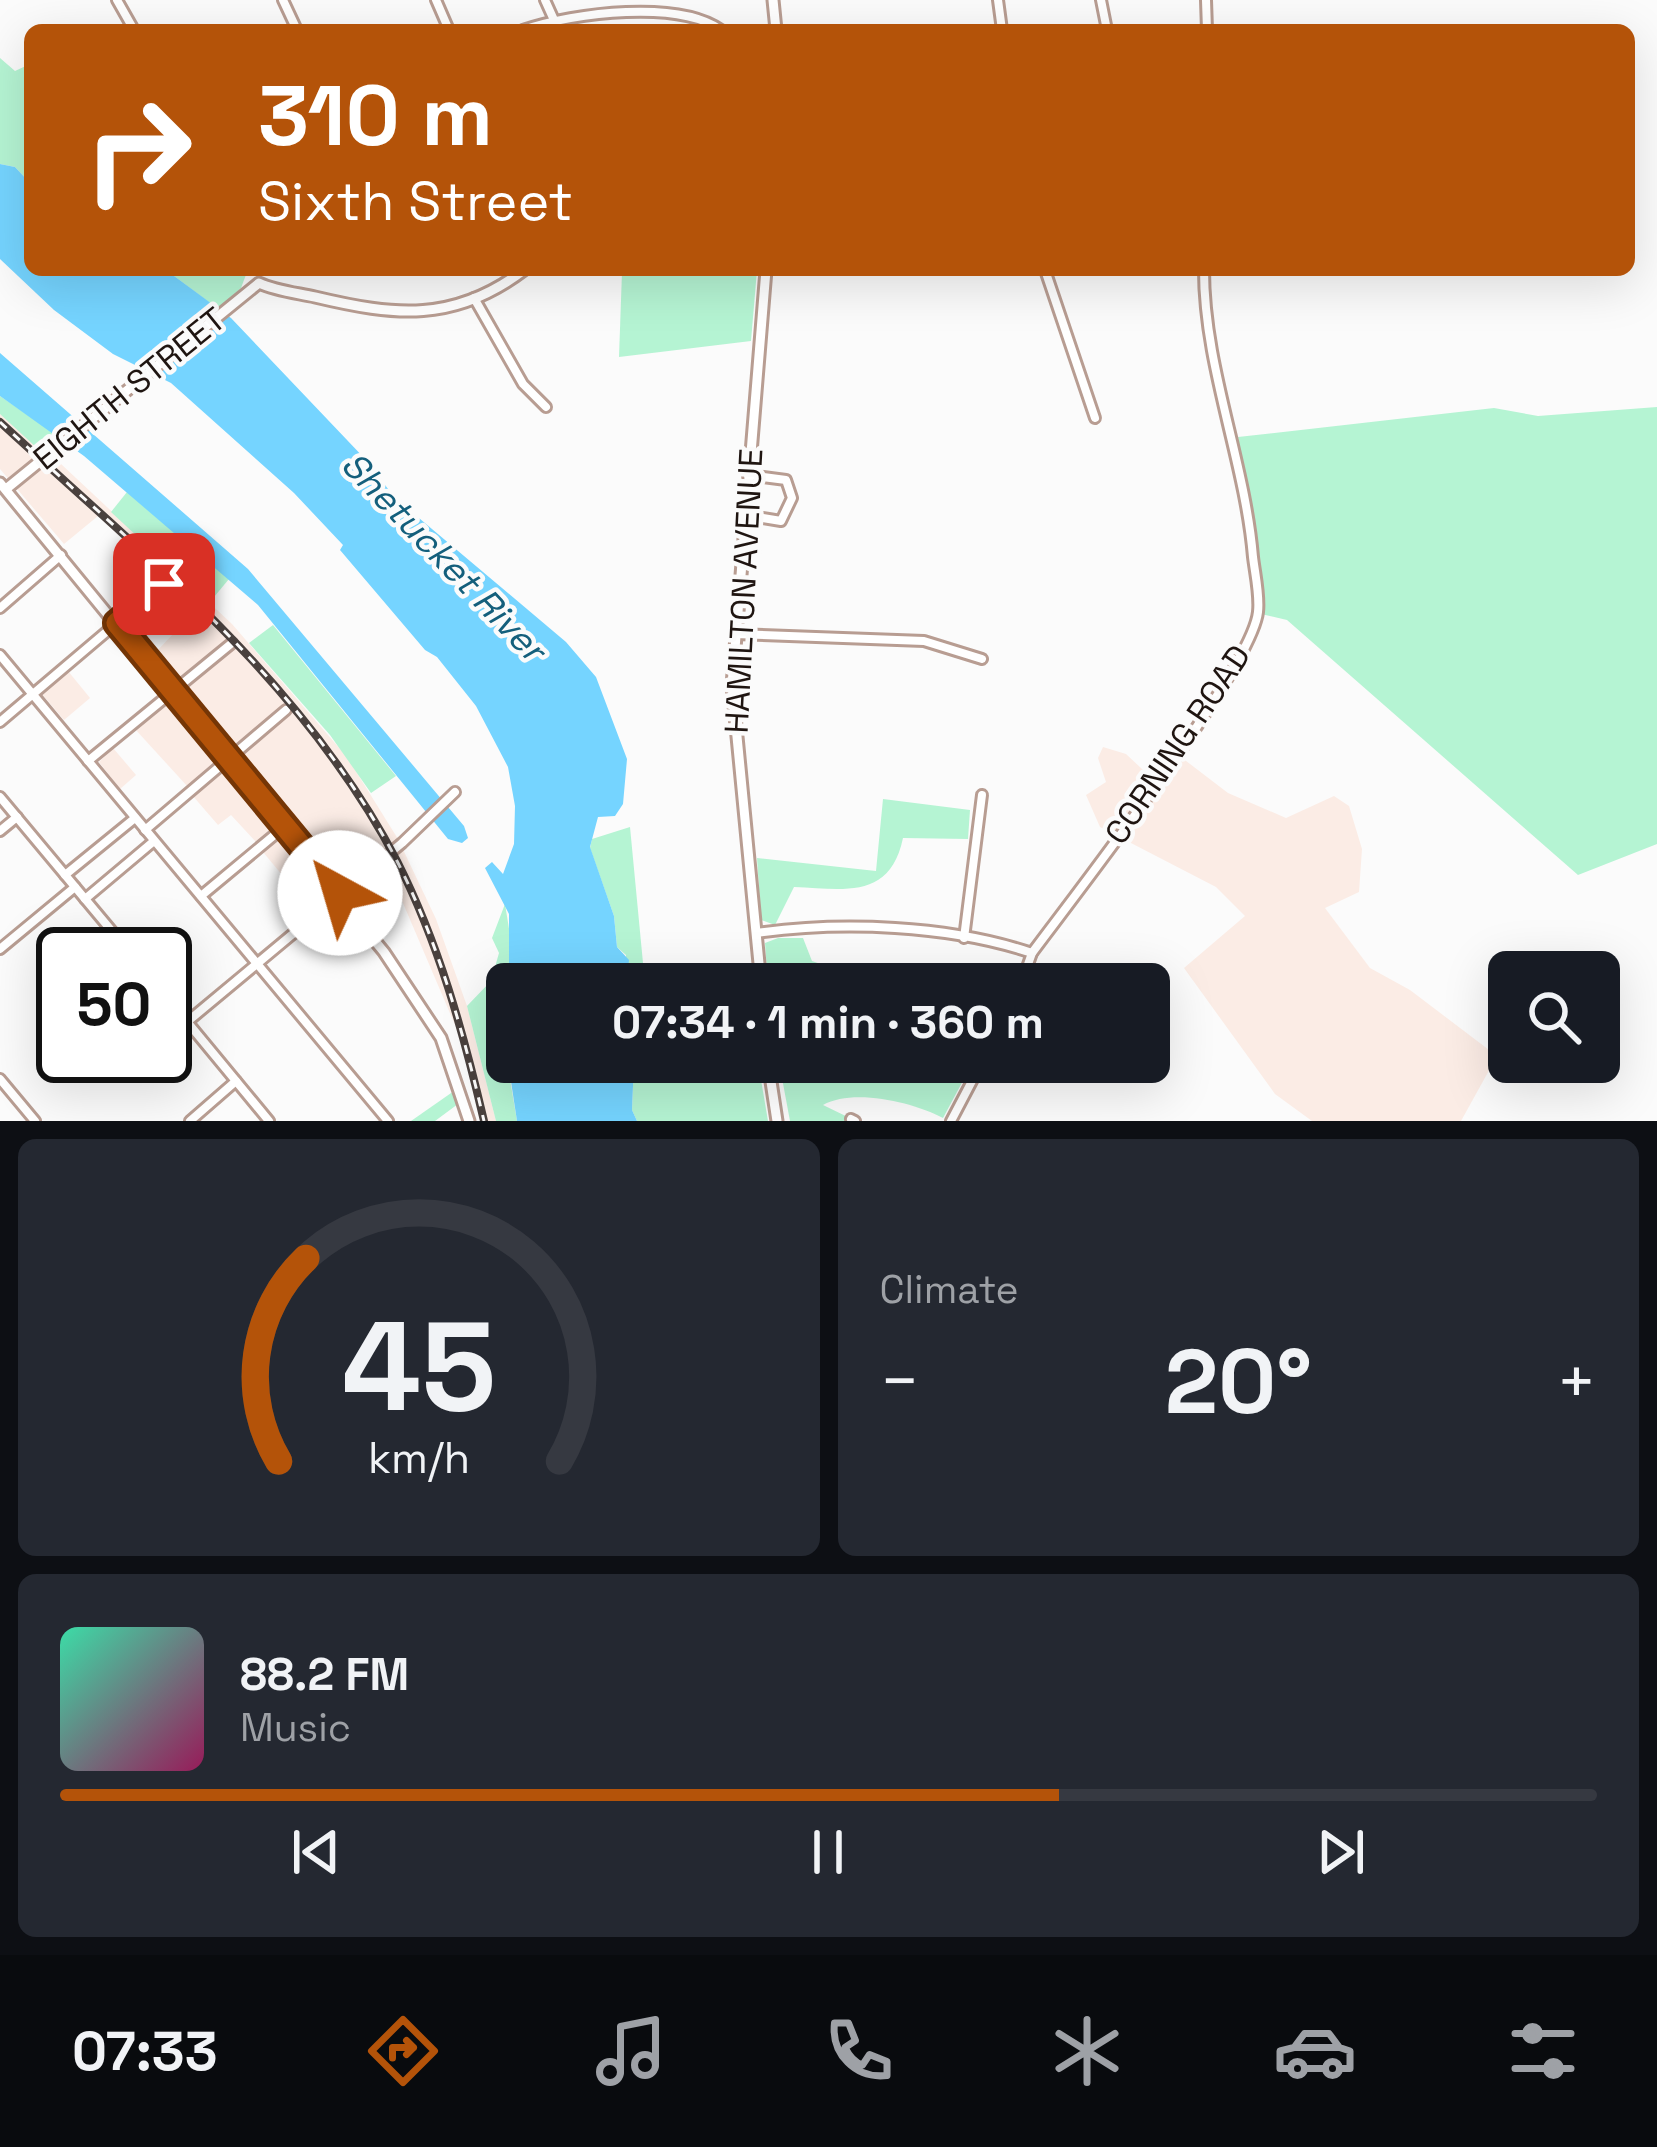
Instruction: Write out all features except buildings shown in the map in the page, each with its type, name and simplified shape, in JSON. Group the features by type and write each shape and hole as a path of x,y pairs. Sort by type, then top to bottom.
{"main road":[{"path":"260,284 408,314 474,298 513,276"},
{"name":"HAMILTON AVENUE","path":"758,963 734,747 735,634 765,276"},
{"name":"EIGHTH STREET","path":"2,488 260,284"},
{"path":"2,488 340,893 433,1023 469,1121"},
{"path":"771,1083 777,1121"}],"street":[{"path":"545,0 554,20"},
{"path":"542,24 634,0 710,16 716,24"},
{"path":"257,276 260,284"},
{"path":"1047,276 1095,418"},
{"name":"CORNING ROAD","path":"1028,963 1204,711 1248,642 1258,612 1251,533 1214,358 1205,276"},
{"path":"474,298 523,384 546,406"},
{"path":"745,515 781,520 792,498 786,480 748,476"},
{"path":"0,608 61,555"},
{"path":"0,722 164,584"},
{"path":"735,634 924,641 982,659"},
{"path":"88,761 232,643"},
{"path":"0,655 388,1121"},
{"path":"145,830 286,710"},
{"path":"192,1018 402,843 454,792"},
{"path":"964,938 982,795"},
{"path":"0,796 108,927"},
{"path":"0,831 17,817"},
{"path":"65,875 135,818"},
{"path":"201,896 285,826"},
{"path":"85,899 154,841"},
{"path":"0,949 75,887"},
{"path":"754,933 821,926 964,938 1032,952"},
{"path":"192,1028 269,1121"},
{"path":"0,1079 35,1121"},
{"path":"190,1121 236,1082"},
{"path":"951,1121 971,1083"}],"shaded area":[{"path":"0,414 45,449 232,624 347,757 398,839 436,919 467,1006 496,1121 480,1121 461,1039 382,854 340,883 183,690 234,645 228,639 175,681 153,655 198,608 98,516 64,544 0,469"},
{"path":"68,671 90,698 64,720 42,694"},
{"path":"172,701 220,759 188,787 135,729"},
{"path":"1103,747 1126,754 1157,783 1177,754 1228,793 1286,818 1334,796 1349,806 1362,849 1359,892 1325,908 1370,968 1410,990 1488,1049 1488,1072 1461,1121 1312,1121 1275,1094 1184,968 1245,916 1216,887 1100,827 1086,795 1106,782 1098,758"},
{"path":"113,748 136,775 120,789 99,762"},
{"path":"226,769 274,826 256,842 231,815 218,825 192,795"},
{"path":"282,836 329,892 312,911 263,852"}],"green space":[{"path":"0,58 15,71 24,67 24,177 15,167 0,164"},
{"path":"174,276 246,276 241,288 218,309"},
{"path":"622,276 756,276 751,341 619,357"},
{"path":"0,396 58,436 38,449 0,414"},
{"path":"1657,407 1657,844 1578,875 1287,620 1261,614 1238,437 1494,408 1538,416"},
{"path":"127,492 229,579 209,603 111,512"},
{"path":"273,625 396,776 371,793 330,735 249,643"},
{"path":"883,799 970,810 968,839 903,838 897,858 876,881 847,889 794,887 775,925 761,920 757,858 876,871"},
{"path":"630,827 643,963 626,963 626,955 617,947 614,916 590,848 592,839"},
{"path":"505,904 509,963 496,963 499,953 492,938"},
{"path":"803,938 812,961 818,963 766,963 765,943"},
{"path":"486,986 486,1081 467,1006"},
{"path":"486,1083 511,1083 517,1121 496,1121"},
{"path":"633,1083 762,1083 768,1121 637,1121 632,1110"},
{"path":"783,1083 962,1083 943,1118 900,1102 866,1097 823,1105 856,1121 790,1121"},
{"path":"454,1091 458,1104 435,1121 411,1121"}],"water":[{"name":"Shetucket River","path":"0,164 15,167 24,177 24,276 174,276 231,318 367,461 394,497 566,642 596,677 627,759 623,804 615,816 598,817 590,847 614,916 617,947 629,963 509,963 509,914 485,868 492,862 503,874 514,844 515,806 508,767 476,706 294,493 171,383 113,354 54,310 0,259"},
{"path":"0,353 248,569 464,826 468,838 462,843 448,839 258,605 84,456 0,396"},
{"path":"511,1083 633,1083 632,1110 637,1121 517,1121"}],"railway":[{"path":"0,422 218,625 269,679 359,796 397,861 425,924 458,1021 484,1121"}],"route":[{"path":"164,584 117,623 340,893"}]}
